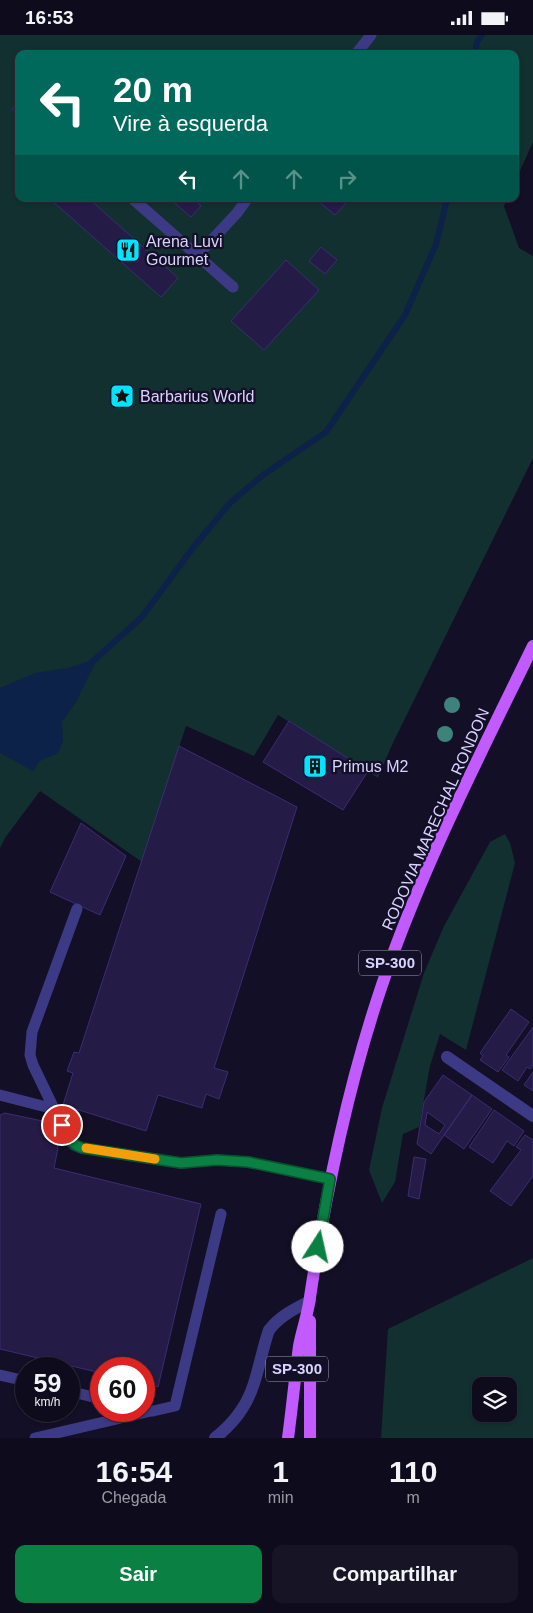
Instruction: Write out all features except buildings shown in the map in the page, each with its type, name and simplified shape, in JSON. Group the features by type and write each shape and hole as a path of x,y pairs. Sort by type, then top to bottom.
{"main road":[{"name":"RODOVIA MARECHAL RONDON","path":"288,1438 300,1345 310,1301 330,1179 376,1003 391,959 424,876 533,646"},
{"name":"RODOVIA MARECHAL RONDON","path":"310,1301 310,1438"}],"street":[{"path":"447,1057 533,1116"},
{"path":"215,1438 243,1409 249,1396 269,1330 276,1321 287,1313 310,1301"}],"lane":[{"path":"359,50 371,35"},
{"path":"136,202 233,287"},
{"path":"197,256 245,202"},
{"path":"77,909 32,1032 30,1045 33,1065 69,1140 74,1145 82,1148 181,1163 217,1160 248,1162 330,1179"},
{"path":"0,1095 54,1109"},
{"path":"155,1409 175,1406 220,1214"},
{"path":"0,1375 15,1378"},
{"path":"35,1438 100,1422"}],"green space":[{"path":"0,35 533,35 533,142 519,173 519,50 15,50 15,202 506,202 504,206 519,248 533,256 533,458 391,747 378,778 278,715 254,756 186,726 142,862 40,791 5,838 0,848"},
{"path":"505,834 510,843 515,863 466,1050 440,1034 430,1066 419,1127 403,1134 395,1182 382,1203 369,1170 382,1108 424,973 444,926 490,842"},
{"path":"533,1258 533,1438 381,1438 388,1329"}],"water":[{"path":"97,659 76,702 62,722 63,741 58,753 40,761 33,771 0,753 0,688 35,673 68,668"}],"waterway":[{"path":"476,50 477,42 482,35"},
{"path":"91,663 142,617 192,549 230,503 263,475 326,432 405,315 436,244 446,202"}],"slow traffic":[{"path":"86,1148 155,1159"}],"place":[{"name":"Arena Luvi Gourmet","path":"128,250"},
{"name":"Barbarius World","path":"122,396"},
{"name":"Primus M2","path":"315,766"}],"route":[{"path":"62,1125 69,1140 74,1145 82,1148 181,1163 217,1160 248,1162 330,1179 318,1247"}]}
